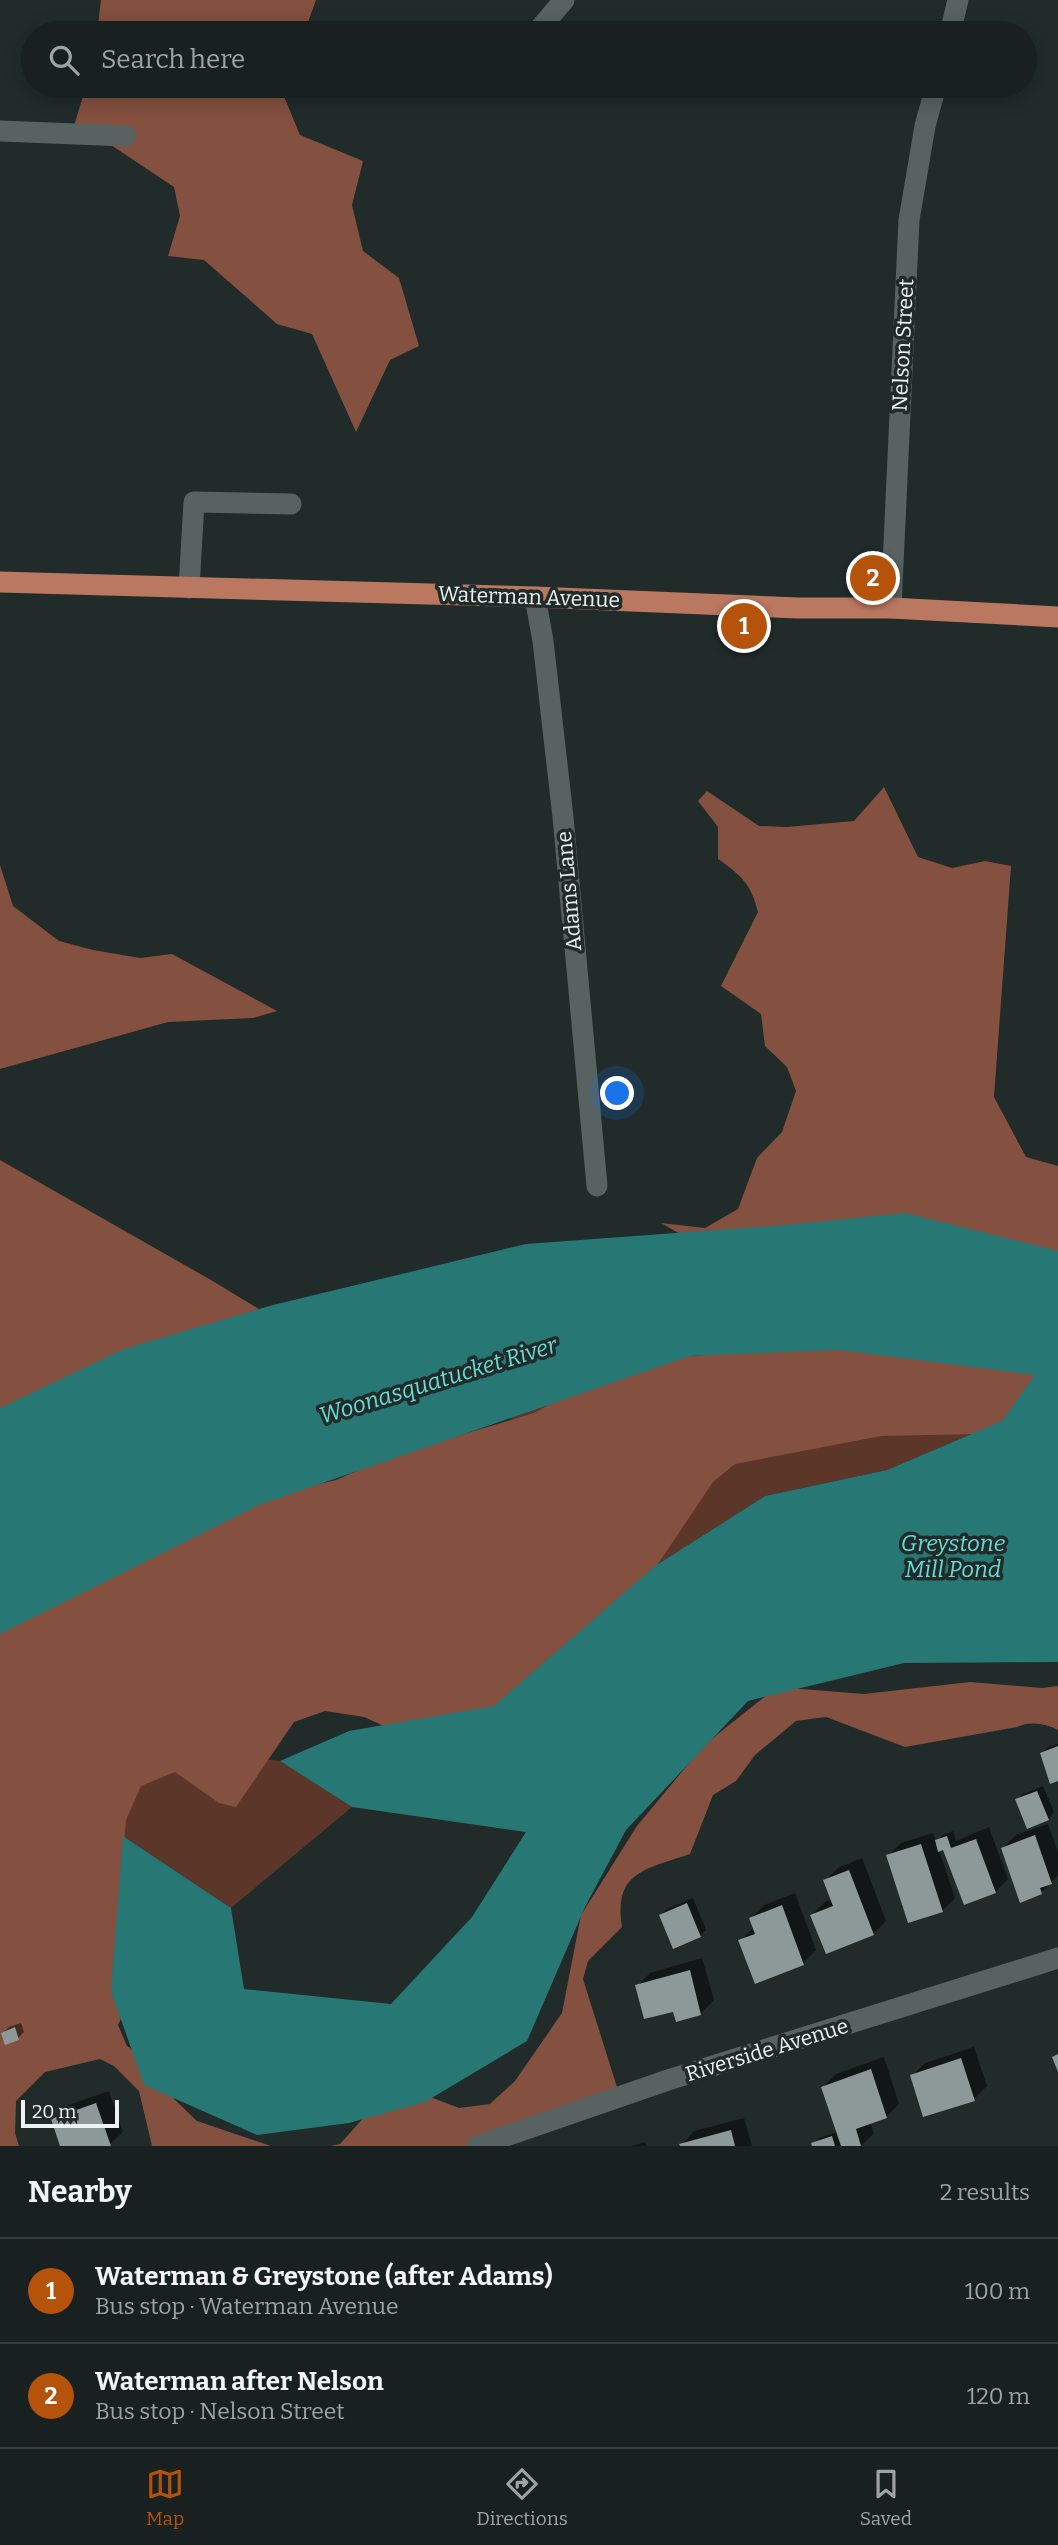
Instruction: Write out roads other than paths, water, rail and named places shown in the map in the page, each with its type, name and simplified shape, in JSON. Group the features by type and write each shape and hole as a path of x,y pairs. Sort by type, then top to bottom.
{"main road":[{"name":"Waterman Avenue","path":"0,582 535,597 799,608 891,608 1058,617"}],"street":[{"path":"546,21 564,0"},
{"path":"953,21 958,0"},
{"name":"Nelson Street","path":"891,608 909,220 925,126 933,98"},
{"path":"0,131 126,136"},
{"path":"189,588 194,502 291,504"},
{"name":"Adams Lane","path":"535,597 543,640 563,817 597,1186"},
{"name":"Riverside Avenue","path":"477,2146 668,2080 1058,1958"}],"water":[{"name":"Greystone Mill Pond","path":"905,1213 1058,1251 1058,1662 904,1663 748,1701 626,1830 585,1907 527,2041 425,2102 349,2123 257,2135 144,2085 111,1991 123,1836 231,1908 244,1989 391,2004 472,1917 526,1832 352,1807 280,1761 349,1731 494,1706 655,1566 765,1496 887,1470 1002,1421 1035,1375 839,1350 690,1356 259,1505 0,1634 0,1408 124,1349 273,1305 526,1244 786,1225"}],"place":[{"name":"Waterman after Nelson","path":"873,578"},
{"name":"Waterman & Greystone (after Adams)","path":"744,626"}],"water label":[{"name":"Woonasquatucket River","path":"438,1380"}]}
